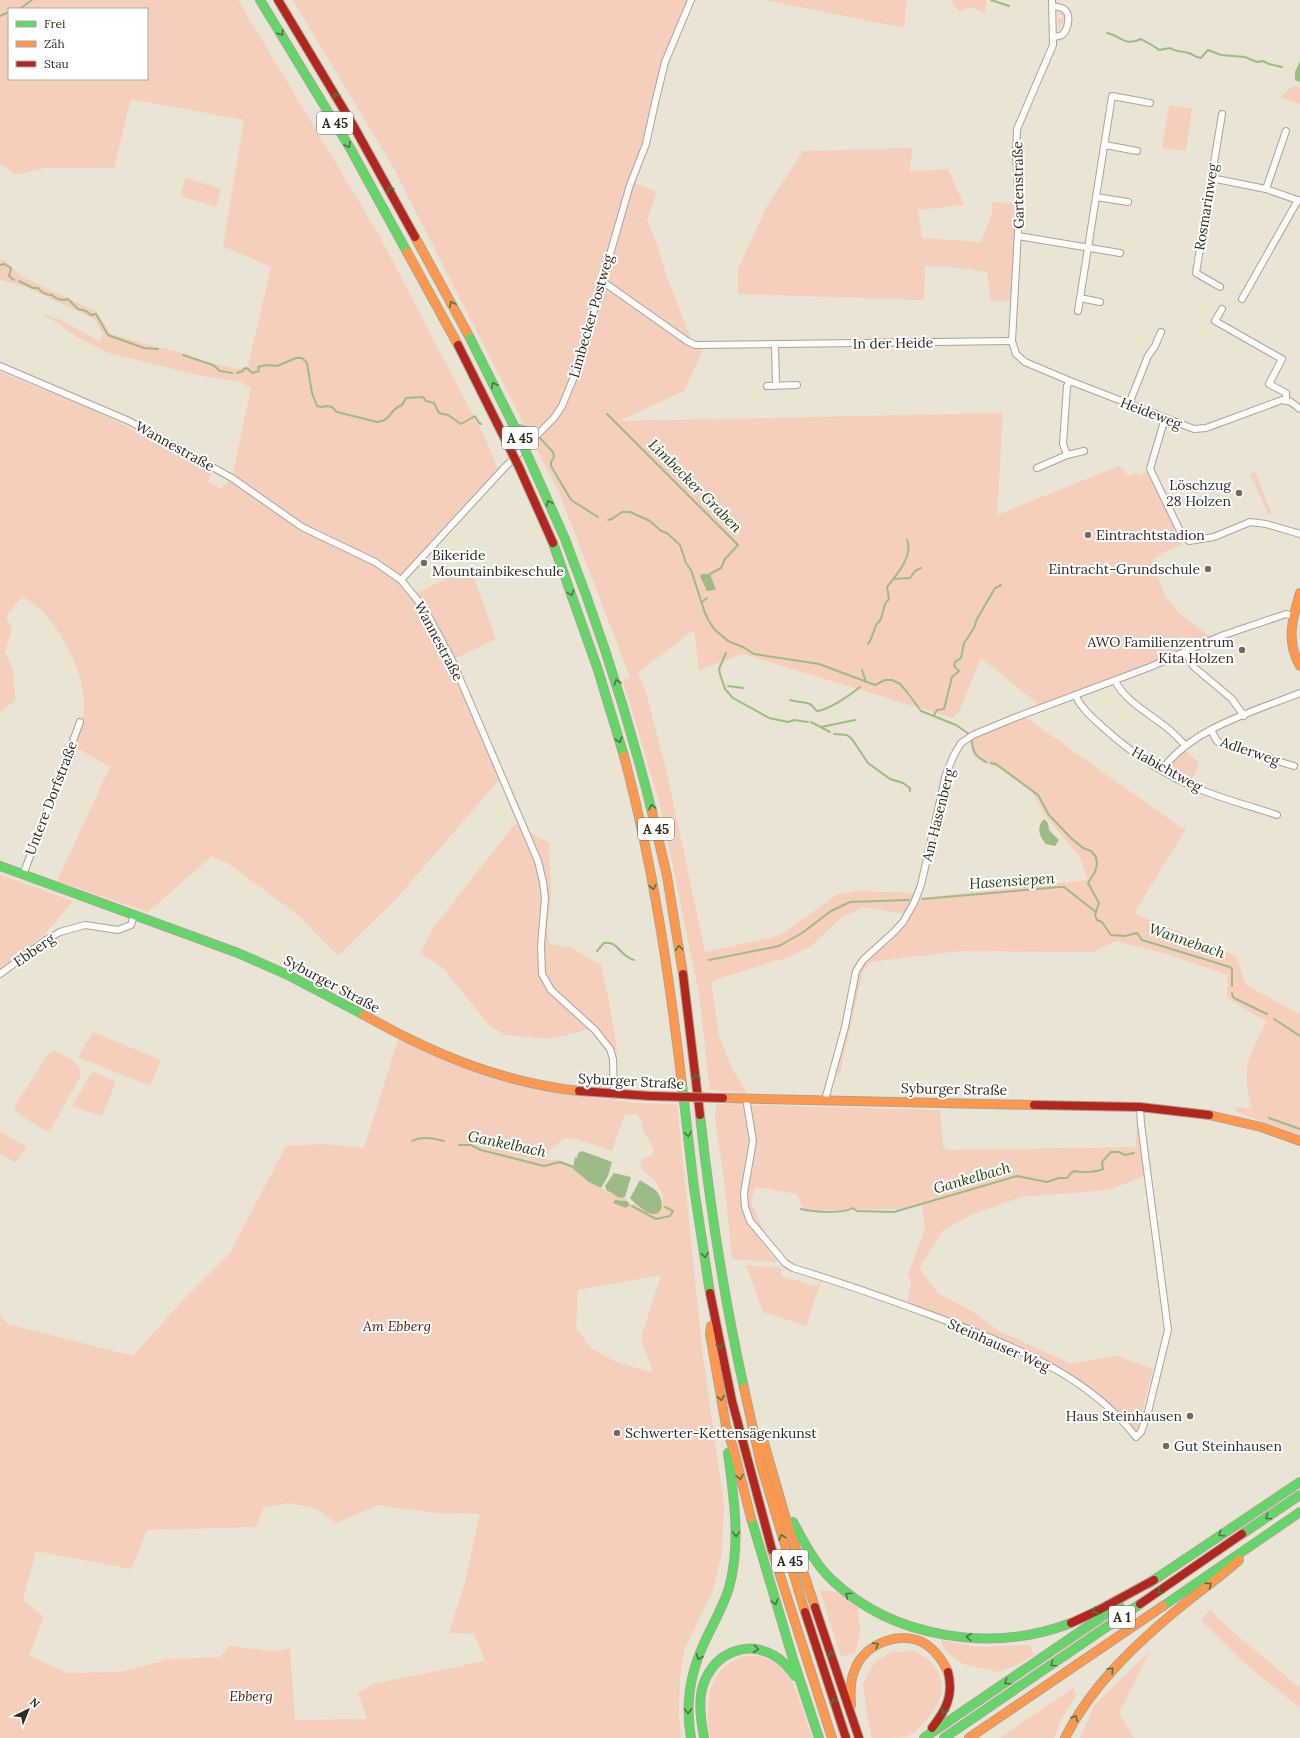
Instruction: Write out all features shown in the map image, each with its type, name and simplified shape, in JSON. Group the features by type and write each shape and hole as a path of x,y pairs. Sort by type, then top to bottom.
{"main road":[{"name":"A 45","path":"260,0 350,148 458,345 519,467 553,543 611,711 630,781 646,849 672,1004 698,1217 721,1351 758,1502 792,1618 832,1738"},
{"name":"A 45","path":"278,0 328,82 399,205 470,338 518,434 565,539 604,642 648,788 676,926 702,1130 709,1199 740,1369 761,1463 805,1613 846,1738"},
{"path":"1300,592 1290,633 1291,643 1300,666"},
{"name":"Syburger Straße","path":"0,866 270,966 415,1042 470,1066 528,1082 553,1087 614,1095 1140,1107 1176,1110 1216,1116 1266,1128 1300,1141"},
{"path":"702,1130 713,1183 724,1262 743,1360 769,1462 859,1738"},
{"path":"691,1738 688,1700 691,1678 697,1659 726,1598 734,1564 736,1516 726,1426 710,1334 714,1307"},
{"path":"726,1426 765,1567 819,1738"},
{"path":"769,1462 793,1521 812,1557 823,1570 853,1599 882,1615 907,1625 933,1632 968,1637 997,1639 1027,1636 1068,1624 1154,1580"},
{"path":"923,1738 1086,1629 1154,1580 1300,1482"},
{"name":"A 1","path":"944,1738 1300,1495"},
{"name":"A 1","path":"969,1738 1300,1512"},
{"path":"1065,1738 1076,1715 1090,1694 1122,1659 1195,1596 1228,1571 1264,1536"},
{"path":"852,1717 851,1692 853,1676 859,1661 874,1646 886,1640 900,1638 913,1639 928,1645 941,1658 949,1675 950,1683 950,1696 943,1715 923,1738"},
{"path":"704,1738 701,1700 705,1681 711,1669 719,1659 738,1650 756,1648 769,1652 782,1660 796,1677 812,1715"},
{"path":"977,1738 992,1722"}],"street":[{"name":"Limbecker Postweg","path":"401,580 505,467 534,440 558,412 568,393 576,372 630,185 646,144 654,103 665,62 691,0"},
{"name":"Gartenstraße","path":"1012,341 1018,236 1019,193 1016,153 1017,129 1050,54 1053,37 1053,3 1064,8 1067,11 1069,18 1064,33 1053,37"},
{"path":"1078,311 1112,96 1150,103"},
{"name":"Rosmarinweg","path":"1220,287 1196,273 1222,114"},
{"path":"1266,189 1286,131"},
{"path":"1105,146 1137,151"},
{"path":"1211,178 1266,189 1299,200 1242,299"},
{"path":"1096,197 1128,202"},
{"path":"1018,236 1120,253"},
{"name":"In der Heide","path":"602,281 687,341 695,345 1012,341"},
{"path":"1080,298 1100,302"},
{"path":"1222,309 1215,321 1282,359 1269,384 1286,393 1286,400 1300,409"},
{"path":"1129,404 1148,356 1155,346 1161,332"},
{"name":"Heideweg","path":"1012,341 1014,350 1020,358 1070,381 1194,429 1199,430 1278,401 1286,400"},
{"path":"775,344 776,385"},
{"name":"Wannestraße","path":"0,366 130,421 232,478 302,527 375,562 401,580 410,589 424,608 451,658 538,861 545,898 541,962 545,980 551,990 595,1030 607,1044 613,1059 614,1095"},
{"path":"1067,456 1063,444 1067,386 1070,381"},
{"path":"767,386 797,385"},
{"path":"1164,418 1150,469 1181,533 1189,541 1214,537 1250,522 1266,524 1300,534"},
{"path":"1037,468 1080,451 1084,451"},
{"name":"Am Hasenberg","path":"825,1100 844,1034 856,971 863,960 903,922 914,903 921,885 946,774 959,746 966,739 986,729 1116,681 1221,636 1286,614 1293,616"},
{"path":"1185,652 1194,667 1232,700 1244,716"},
{"path":"1116,681 1119,688 1135,704 1163,724 1185,745"},
{"path":"1162,770 1172,757 1185,745 1211,730 1300,693"},
{"name":"Habichtweg","path":"1075,695 1082,708 1115,738 1136,754 1162,770 1194,786 1277,815"},
{"name":"Untere Dorfstraße","path":"23,875 80,722"},
{"name":"Adlerweg","path":"1211,730 1216,741 1221,744 1294,766"},
{"name":"Ebberg","path":"0,974 46,940 60,932 85,926 122,929 131,925 134,915"},
{"name":"Steinhauser Weg","path":"746,1098 753,1141 744,1193 745,1207 750,1221 785,1263 793,1268 857,1288 988,1337 1050,1366 1091,1393 1113,1410 1136,1437 1141,1432 1148,1412 1168,1330 1140,1107"}],"green space":[{"path":"0,0 238,0 379,235 487,442 499,472 401,580 409,590 419,592 470,567 496,639 452,660 504,774 397,898 338,956 299,916 229,864 212,856 148,912 57,881 110,767 75,747 83,715 84,702 79,674 67,646 51,622 39,608 23,597 6,616 12,629 5,652 13,670 15,700 0,712 0,372 91,409 148,437 165,448 212,471 208,482 221,489 232,478 251,388 239,381 202,376 109,353 78,338 58,323 40,313 61,320 99,341 103,334 94,319 26,287 0,280 0,260 5,260 22,277 97,312 111,334 184,353 207,362 237,369 248,366 271,267 223,246 244,120 131,99 114,168 44,168 17,175 0,164"},
{"path":"293,0 689,0 662,60 643,144 628,180 657,192 647,220 695,349 703,349 684,391 619,421 1003,413 997,515 1119,466 1129,476 1136,473 1138,476 1147,471 1182,545 1166,551 1152,561 1166,597 1179,613 1210,636 1148,664 1033,708 1025,717 1182,828 1186,829 1134,913 1236,956 1246,985 1300,1014 1300,1136 1237,1112 1234,1107 1252,1109 1247,1083 1248,1064 1255,1045 1267,1022 1227,998 1228,975 1170,955 1116,941 1093,952 960,951 871,962 863,971 840,1073 828,1076 840,1034 853,968 861,955 870,949 886,946 906,924 922,898 1088,880 1079,856 1045,815 1032,792 997,767 986,764 973,756 970,740 1022,718 1030,707 1038,704 981,658 959,711 953,718 743,654 699,670 694,630 638,672 646,692 668,778 705,952 770,938 784,933 838,894 863,891 914,893 904,914 864,907 842,917 810,947 789,957 711,981 719,1035 731,1067 747,1093 710,1090 699,994 662,812 623,680 630,677 560,495 392,165"},
{"path":"764,0 907,0 904,28"},
{"path":"950,0 986,0 985,13 970,7 959,11"},
{"path":"1059,13 1063,13 1065,17 1063,24 1061,24 1059,29 1061,30 1058,29 1058,18 1062,18 1062,15 1058,15"},
{"path":"1293,86 1300,87 1300,104 1280,97"},
{"path":"1169,105 1192,109 1186,151 1162,148"},
{"path":"913,148 909,171 948,169 964,205 918,210 922,238 981,242 992,213 992,202 1015,203 1015,235 1011,302 991,301 987,272 952,267 925,266 924,300 738,294 738,269 766,208 803,151"},
{"path":"186,178 221,189 216,207 180,196"},
{"path":"1255,472 1270,510 1271,514 1269,515 1250,474"},
{"path":"1185,750 1199,763 1192,781 1172,770 1174,761"},
{"path":"515,824 549,843 551,896 547,930 550,944 572,948 601,965 618,1054 592,1023 587,1030 549,1039 504,1035 489,1025 442,967 420,953 434,927"},
{"path":"0,875 73,901 44,935 0,970"},
{"path":"93,1032 161,1060 150,1086 78,1057"},
{"name":"Am Ebberg","path":"399,1037 470,1067 578,1094 634,1103 677,1104 703,1357 724,1505 722,1553 713,1590 684,1651 680,1676 679,1717 681,1738 0,1738 0,1314 7,1324 133,1356 183,1300 230,1253 286,1146 325,1144 364,1148","holes":["636,1114 641,1118 643,1130 654,1150 651,1157 644,1157 640,1163 643,1171 653,1179 663,1196 661,1208 657,1213 643,1209 636,1203 626,1208 613,1203 615,1200 627,1201 625,1197 607,1192 583,1177 573,1169 573,1165 558,1160 547,1160 548,1152 563,1139 572,1138 612,1151 624,1116","661,1275 641,1338 653,1373 616,1362 590,1347 576,1328 578,1290","290,1503 316,1509 336,1523 378,1505 435,1513 480,1514 464,1586 449,1633 474,1634 487,1665 484,1661 373,1684 358,1693 367,1719 295,1720 290,1649 272,1651 229,1646 220,1657 170,1659 120,1672 67,1673 29,1655 44,1617 23,1600 36,1551 131,1569 147,1530 256,1527 264,1507"]},
{"path":"54,1051 68,1057 76,1063 79,1067 80,1077 52,1127 48,1131 16,1112 15,1106 48,1054"},
{"path":"95,1072 116,1082 102,1116 72,1106 91,1073"},
{"path":"716,1104 940,1110 943,1147 948,1150 1136,1147 1137,1125 1140,1136 1144,1176 1109,1190 1022,1197 975,1213 943,1230 919,1268 938,1293 970,1310 999,1331 1072,1364 1116,1356 1153,1369 1137,1431 1087,1385 1055,1366 1013,1345 907,1303 911,1281 908,1274 925,1230 922,1205 900,1209 803,1210 797,1194 755,1187 751,1202 768,1240 762,1242 777,1262 737,1260 732,1258 724,1179 715,1119"},
{"path":"0,1131 26,1147 16,1163 0,1153"},
{"path":"746,1265 780,1268 782,1269 780,1276 817,1286 821,1281 806,1326 763,1312"},
{"path":"820,1590 836,1592 858,1608 860,1632 855,1653 841,1657"},
{"path":"1210,1610 1232,1631 1300,1688 1300,1708 1243,1662 1201,1620"},
{"path":"941,1640 977,1647 1030,1645 1034,1655 1017,1665 998,1672 963,1664 945,1651"},
{"path":"914,1651 930,1661 940,1676 942,1684 940,1699 931,1714 919,1728 906,1737 872,1738 863,1684 875,1662 892,1652"},
{"path":"1150,1651 1119,1714 1134,1738 1080,1738 1094,1706"},
{"path":"746,1656 762,1657 774,1662 784,1671 798,1696 812,1738 710,1738 708,1728 708,1710 710,1691 713,1683 722,1669 728,1664 736,1659"},
{"path":"1073,1688 1077,1695 1061,1719 1054,1738 1000,1738"}],"shaded area":[{"path":"1300,61 1300,82 1295,80 1295,72"},
{"path":"702,574 710,574 716,590 707,591 700,576"},
{"path":"1044,819 1048,823 1049,830 1059,840 1055,846 1046,844 1040,835 1039,828"},
{"path":"582,1151 612,1162 608,1176 601,1188 589,1182 573,1169 575,1157 577,1158 578,1153"},
{"path":"614,1173 631,1177 625,1197 617,1197 607,1191 605,1186"},
{"path":"640,1180 657,1191 662,1205 658,1213 654,1214 646,1211 630,1198"},
{"path":"615,1200 627,1201 630,1205 626,1208 613,1203"}],"waterway":[{"path":"21,8 32,0"},
{"path":"991,0 1009,6"},
{"path":"0,16 8,12"},
{"path":"1107,33 1131,42 1141,39 1159,50 1170,48 1189,53 1199,58 1201,58 1208,50 1221,55 1245,57 1257,62 1263,61 1282,67"},
{"name":"Wannebach","path":"0,265 4,264 11,268 9,276 14,280"},
{"name":"Wannebach","path":"19,281 33,288 38,288 44,293 52,295 57,299 68,299 78,309 86,311 91,315 96,314 108,335 144,348 158,349"},
{"name":"Wannebach","path":"183,355 213,365 220,371 232,373"},
{"name":"Wannebach","path":"237,373 243,371 245,368 252,373 259,371 258,367 266,365 277,366 296,358 302,358 307,363 312,393 317,406 332,407 337,412 377,422 388,417 395,409 402,405 406,398 423,397 426,401 434,403 439,413 448,415 461,424 475,416 481,424"},
{"name":"Limbecker Graben","path":"607,414 738,545 725,559 721,568 710,574"},
{"name":"Wannebach","path":"518,425 532,431 553,452 554,457 551,462 551,466 571,500 598,517"},
{"name":"Wannebach","path":"608,520 622,512 630,512 650,521 661,531 667,533 680,545 686,563 691,570 705,613 714,629 728,641 743,647 754,654 819,664 875,685 885,680 892,680 900,684 921,711 956,725 969,734"},
{"path":"868,644 876,625 881,619 885,604 889,599 887,587 906,559 909,546 907,540"},
{"path":"894,579 910,578 915,571 921,568"},
{"path":"934,715 937,710 944,709 952,677 959,671 954,666 955,662 961,658 964,643 974,628 977,619 995,588 1001,585"},
{"name":"Wannebach","path":"702,602 707,598"},
{"path":"726,653 719,669 725,689 733,698 769,718 788,722 794,720 808,722"},
{"path":"862,670 866,682"},
{"path":"728,686 743,688"},
{"path":"790,700 809,703 817,711 833,705 860,687"},
{"path":"821,727 855,720"},
{"path":"811,722 830,732"},
{"path":"834,734 847,735 852,739 868,763 890,779 903,783 910,788 910,791"},
{"name":"Wannebach","path":"972,739 975,753 979,758 986,762"},
{"name":"Wannebach","path":"991,763 996,764 1038,795 1049,815 1071,838 1083,848 1091,851 1096,857 1097,864 1095,872 1088,883 1099,903 1095,915 1097,920 1102,922 1111,935 1125,936 1137,933 1142,940 1230,967 1232,969 1232,986"},
{"name":"Hasensiepen","path":"922,899 1064,887 1096,912"},
{"name":"Hasensiepen","path":"709,960 779,946 802,933 831,911 850,902 909,900"},
{"name":"Hasensiepen","path":"597,951 604,943 609,943 616,946 625,955 634,960"},
{"name":"Wannebach","path":"1232,993 1233,997 1236,999 1267,1014"},
{"name":"Wannebach","path":"1274,1019 1300,1036"},
{"name":"Gankelbach","path":"1269,1118 1300,1129"},
{"name":"Gankelbach","path":"412,1141 419,1138 444,1141"},
{"name":"Gankelbach","path":"459,1145 471,1145 481,1150 544,1166 560,1162 573,1167"},
{"name":"Gankelbach","path":"801,1209 821,1212 836,1212 853,1208 857,1211 894,1212 1017,1176 1047,1182 1059,1178 1067,1178 1075,1171 1097,1171 1103,1169 1102,1162 1111,1152 1119,1152 1125,1155 1134,1153"},
{"name":"Gankelbach","path":"632,1206 656,1219 670,1216 673,1211 665,1207"}],"traffic: fast":[{"path":"260,0 350,148 407,252"},
{"path":"470,338 518,434 565,539"},
{"path":"565,539 613,674 634,743 652,812"},
{"path":"553,543 598,670 624,756"},
{"path":"0,866 238,953 290,976 364,1015"},
{"path":"682,1084 694,1188 710,1293"},
{"path":"700,1115 718,1252 744,1388"},
{"path":"691,1738 689,1725 689,1700 692,1677 705,1641 727,1595 733,1571 736,1538 728,1453"},
{"path":"1148,1584 1300,1482"},
{"path":"1242,1534 1300,1495"},
{"path":"1163,1606 1300,1512"},
{"path":"751,1518 793,1659 819,1738"},
{"path":"793,1522 815,1560 832,1580 857,1600 885,1616 914,1627 946,1635 977,1638 1009,1637 1041,1632 1071,1623"},
{"path":"944,1738 1140,1604"},
{"path":"924,1738 1119,1605"},
{"path":"704,1738 700,1709 701,1694 705,1680 710,1671 725,1656 743,1649 763,1651 780,1659 795,1676"}],"traffic: slow":[{"path":"415,237 470,338"},
{"path":"407,252 458,345"},
{"path":"1300,593 1292,630 1293,648 1300,666"},
{"path":"624,756 652,878 666,960 682,1084"},
{"path":"652,812 667,876 683,974"},
{"path":"364,1015 416,1042 468,1064 522,1081 579,1091"},
{"path":"723,1098 1034,1105"},
{"path":"1209,1115 1261,1127 1300,1141"},
{"path":"711,1326 710,1334 726,1426 751,1518"},
{"path":"744,1388 761,1465 805,1612"},
{"path":"762,1436 786,1519 815,1607"},
{"path":"772,1550 832,1738"},
{"path":"1065,1738 1076,1718 1102,1682 1117,1665 1167,1618 1239,1560"},
{"path":"969,1738 1163,1606"},
{"path":"851,1705 850,1696 852,1678 855,1669 860,1660 868,1652 876,1645 886,1641 897,1638 917,1640 927,1645 934,1651 948,1672"}],"traffic: jam":[{"path":"278,0 353,125 415,237"},
{"path":"458,345 519,467 553,543"},
{"path":"683,974 700,1115"},
{"path":"579,1091 650,1096"},
{"path":"650,1096 723,1098"},
{"path":"1034,1105 1140,1107 1209,1115"},
{"path":"710,1293 732,1401 772,1550"},
{"path":"1140,1604 1242,1534"},
{"path":"1071,1623 1099,1610 1154,1580"},
{"path":"815,1607 859,1738"},
{"path":"805,1612 846,1738"},
{"path":"932,1728 948,1702 950,1688 948,1672"}],"place":[{"name":"Löschzug 28 Holzen","path":"1239,493"},
{"name":"Eintrachtstadion","path":"1088,535"},
{"name":"Bikeride Mountainbikeschule","path":"424,563"},
{"name":"Eintracht-Grundschule","path":"1208,569"},
{"name":"AWO Familienzentrum Kita Holzen","path":"1242,650"},
{"name":"Haus Steinhausen","path":"1190,1416"},
{"name":"Schwerter-Kettensägenkunst","path":"617,1433"},
{"name":"Gut Steinhausen","path":"1166,1446"}]}
